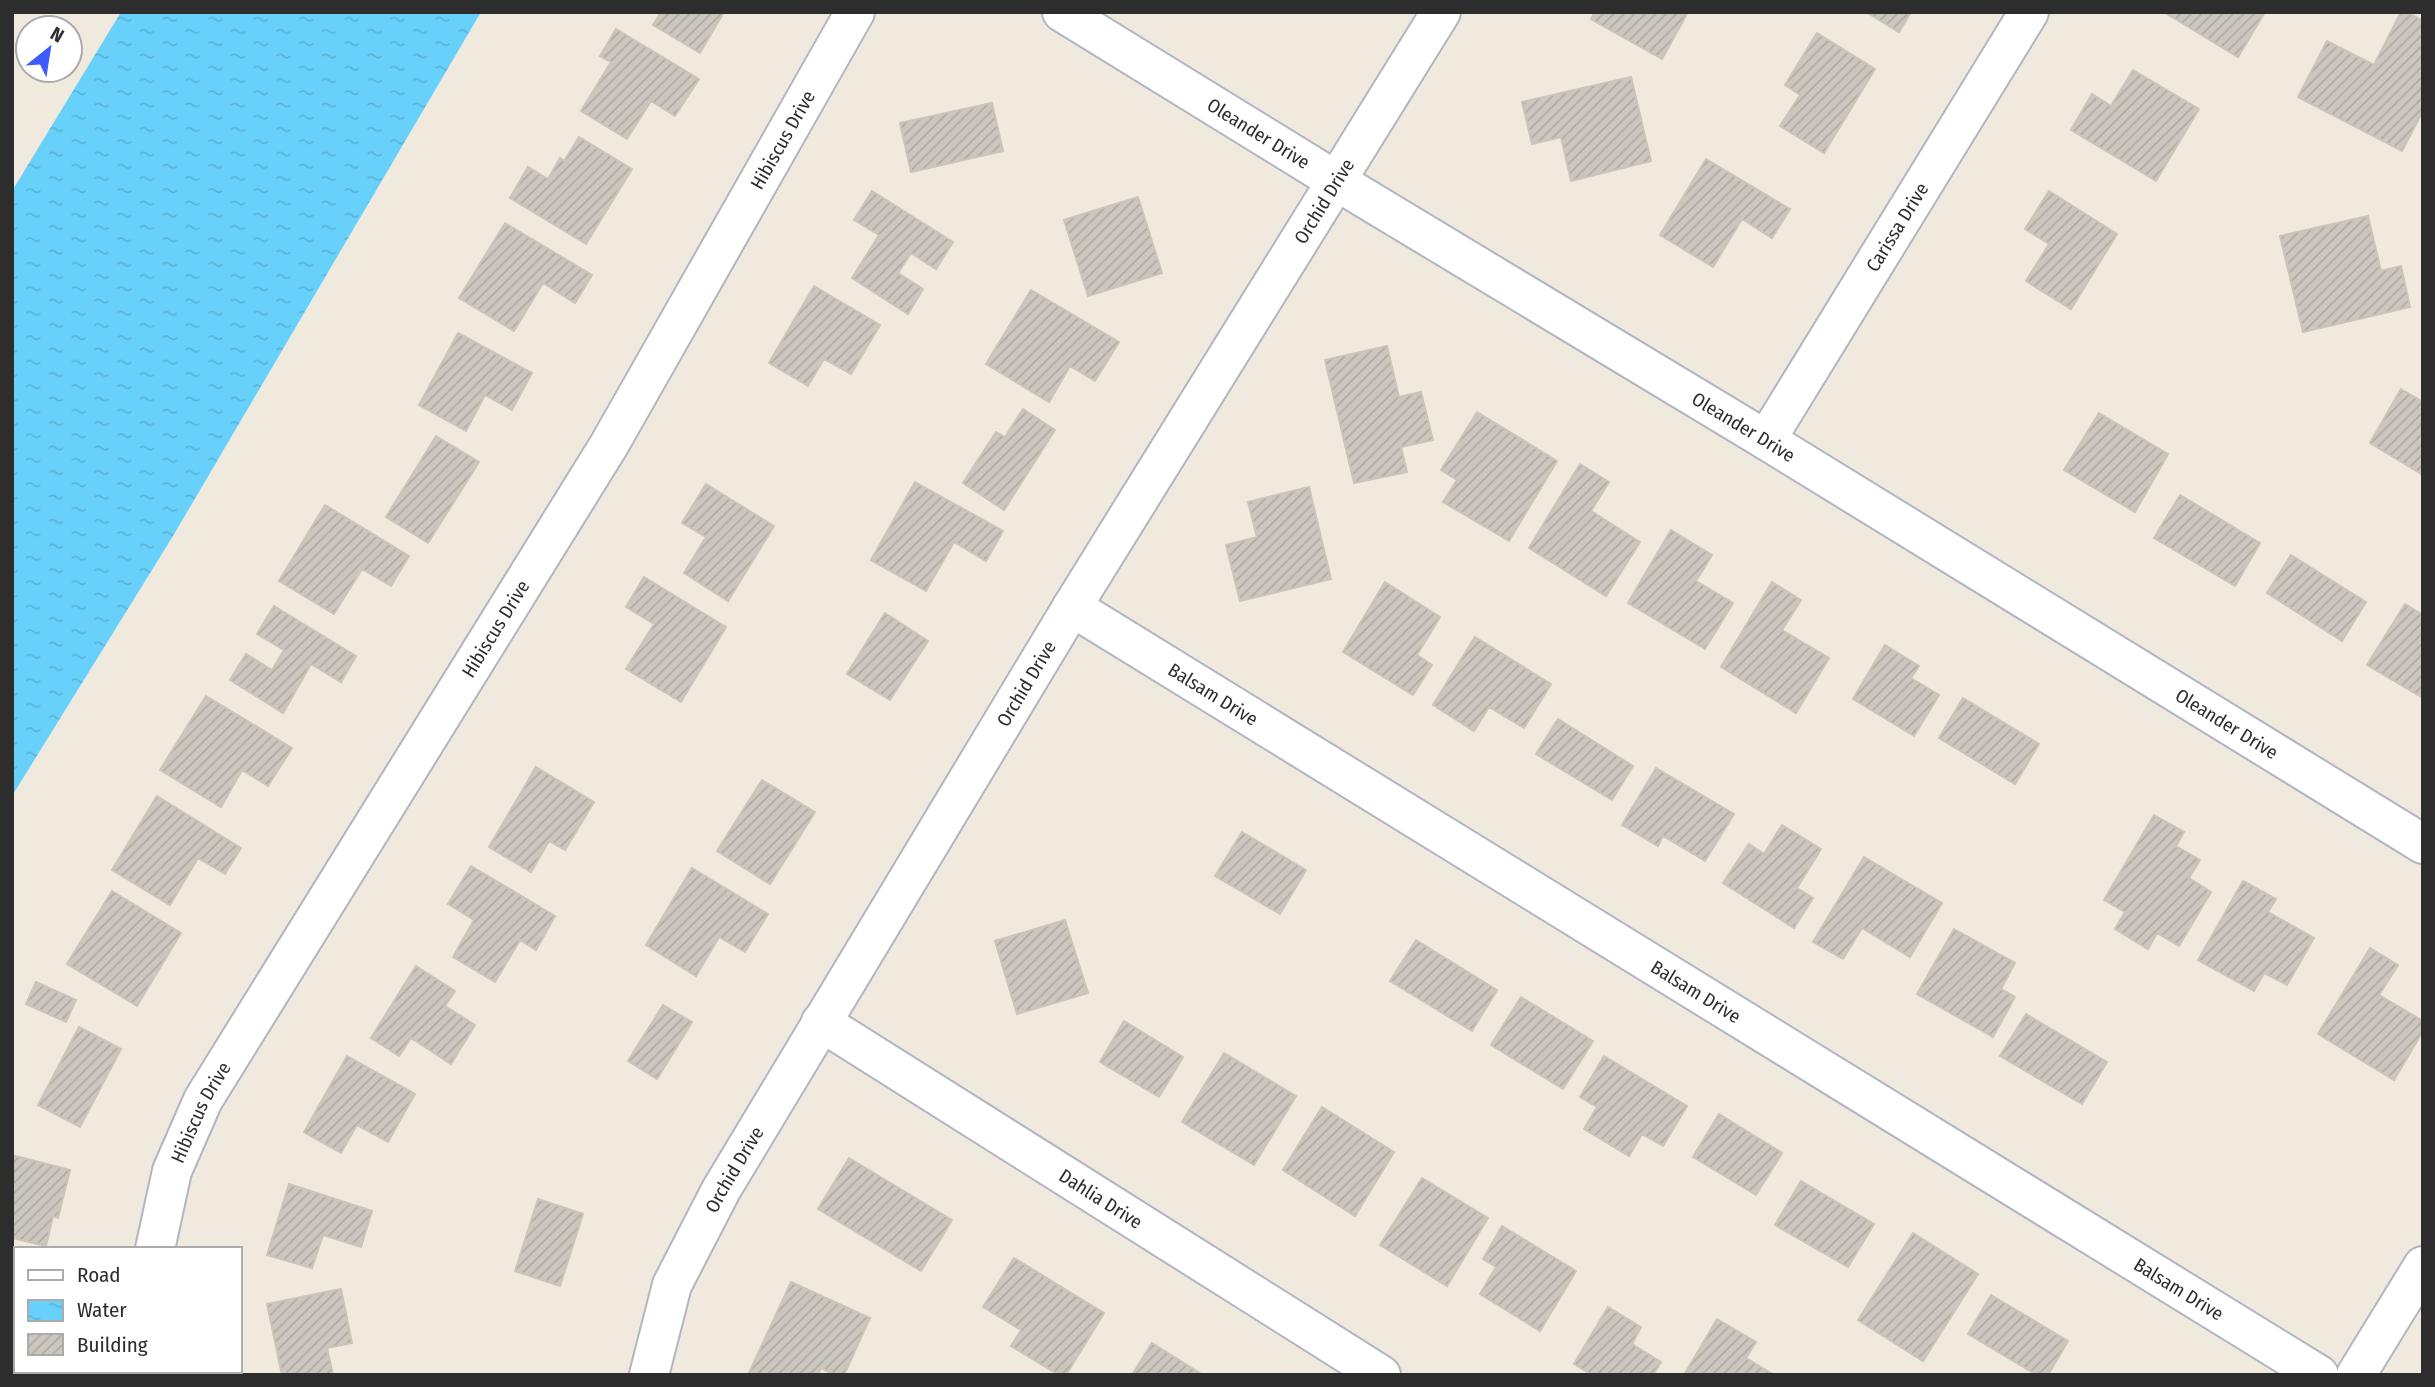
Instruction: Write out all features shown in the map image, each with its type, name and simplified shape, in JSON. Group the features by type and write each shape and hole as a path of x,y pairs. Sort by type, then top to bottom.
{"street":[{"name":"Hibiscus Drive","path":"155,1247 172,1171 203,1100 609,445 855,12"},
{"name":"Oleander Drive","path":"1062,12 2423,844"},
{"name":"Orchid Drive","path":"649,1375 672,1285 721,1190 1072,607 1441,12"},
{"name":"Carissa Drive","path":"1766,440 2029,12"},
{"name":"Balsam Drive","path":"1072,607 2319,1375"},
{"name":"Dahlia Drive","path":"821,1022 1381,1375"},
{"path":"2356,1375 2423,1266"}],"green space":[{"path":"12,1320 14,1373 128,1375 12,1375"}],"water":[{"path":"121,12 481,12 173,536 12,796 12,191 77,84 84,84 84,73"}],"building":[{"path":"661,12 724,12 700,53 653,25"},
{"path":"1595,12 1688,12 1662,59 1591,19"},
{"path":"1866,12 1911,12 1899,32"},
{"path":"2164,12 2265,12 2238,57"},
{"path":"2401,12 2407,12 2423,21 2423,111 2402,151 2298,97 2327,41 2374,65"},
{"path":"616,29 699,79 675,116 651,101 627,139 581,111 611,62 600,56"},
{"path":"1817,33 1875,69 1824,153 1780,126 1800,95 1785,85"},
{"path":"2133,70 2199,109 2156,181 2071,130 2092,94 2111,106"},
{"path":"1631,77 1651,161 1571,181 1561,137 1532,144 1522,102"},
{"path":"992,103 1003,151 911,172 900,123"},
{"path":"579,137 632,169 586,244 510,198 528,167 548,179 560,158 564,161"},
{"path":"1706,159 1790,209 1772,238 1742,219 1713,267 1660,235"},
{"path":"872,191 953,242 936,269 911,253 898,273 923,289 908,314 852,278 879,235 854,220"},
{"path":"2049,191 2117,234 2071,309 2026,281 2049,244 2025,229"},
{"path":"1138,197 1162,273 1088,296 1064,220"},
{"path":"2368,216 2381,271 2401,266 2410,307 2303,332 2280,236"},
{"path":"505,223 592,275 575,303 543,283 514,331 459,298"},
{"path":"814,286 880,325 851,374 824,359 808,386 769,363"},
{"path":"1031,290 1119,342 1095,381 1070,366 1049,402 986,364"},
{"path":"458,333 532,373 512,410 485,395 466,431 419,405"},
{"path":"1387,346 1399,397 1421,392 1433,440 1401,447 1407,472 1354,483 1325,360"},
{"path":"2401,389 2423,402 2423,475 2370,443"},
{"path":"1023,409 1055,430 1004,510 963,483 996,432 1005,437"},
{"path":"1477,412 1557,461 1509,541 1443,502 1457,480 1441,470"},
{"path":"2099,413 2168,454 2135,512 2064,470"},
{"path":"436,436 479,462 428,543 386,517"},
{"path":"1580,464 1609,482 1591,511 1640,542 1606,596 1529,548"},
{"path":"915,482 1003,531 986,561 954,542 926,591 871,560"},
{"path":"706,484 774,526 728,601 684,573 706,537 682,523"},
{"path":"1309,487 1331,579 1240,601 1226,545 1257,537 1248,502"},
{"path":"2180,495 2260,543 2235,586 2154,538"},
{"path":"325,505 409,556 391,586 362,569 334,614 279,581"},
{"path":"1671,530 1712,555 1696,581 1733,603 1705,649 1628,603"},
{"path":"2291,555 2366,602 2342,641 2267,593"},
{"path":"644,577 726,627 681,702 626,669 654,624 626,607"},
{"path":"1385,582 1440,617 1417,655 1432,665 1413,695 1343,652"},
{"path":"1772,582 1801,600 1782,630 1829,658 1796,713 1721,667"},
{"path":"2405,604 2423,615 2423,698 2367,665"},
{"path":"274,606 356,656 341,682 311,664 283,713 230,680 246,654 272,670 284,650 257,634"},
{"path":"885,613 928,641 890,700 847,674"},
{"path":"1475,637 1551,684 1524,728 1489,707 1474,731 1433,705"},
{"path":"1885,645 1919,666 1911,678 1939,695 1914,736 1853,699"},
{"path":"206,696 292,748 268,786 242,770 221,807 160,770"},
{"path":"1963,698 2039,744 2015,784 1939,738"},
{"path":"1558,719 1633,766 1612,800 1536,754"},
{"path":"536,767 594,802 565,850 549,841 531,872 489,847"},
{"path":"1656,768 1734,814 1705,861 1663,836 1658,846 1622,825"},
{"path":"762,780 815,812 770,884 717,851"},
{"path":"157,796 241,848 225,874 198,858 170,905 112,870"},
{"path":"2154,815 2184,832 2176,846 2200,860 2189,878 2211,892 2179,946 2157,933 2148,949 2115,929 2125,912 2104,900"},
{"path":"1782,825 1821,849 1797,888 1813,898 1794,928 1723,883 1749,844 1764,854"},
{"path":"1242,832 1306,870 1280,914 1215,876"},
{"path":"1864,857 1942,903 1910,957 1862,928 1843,959 1813,942"},
{"path":"471,866 555,916 536,950 520,940 495,982 453,957 474,920 448,904"},
{"path":"692,868 768,914 745,952 719,937 696,976 646,945"},
{"path":"2243,881 2276,899 2268,912 2314,938 2287,985 2264,973 2254,991 2198,960"},
{"path":"112,891 181,933 137,1006 67,964"},
{"path":"1065,920 1088,993 1017,1014 995,941"},
{"path":"1954,929 2015,963 2001,989 2015,997 1993,1037 1917,994"},
{"path":"1416,940 1497,990 1472,1031 1390,981"},
{"path":"2370,948 2398,965 2379,995 2423,1021 2423,1031 2394,1080 2318,1034"},
{"path":"416,966 455,991 445,1006 475,1025 451,1064 411,1038 399,1056 371,1038"},
{"path":"36,982 76,1000 66,1022 26,1004"},
{"path":"1521,997 1593,1041 1563,1089 1491,1045"},
{"path":"663,1005 692,1022 657,1079 628,1061"},
{"path":"2026,1014 2107,1062 2082,1104 2000,1056"},
{"path":"1124,1021 1183,1057 1159,1097 1100,1062"},
{"path":"79,1027 121,1049 80,1127 38,1105"},
{"path":"1224,1053 1296,1096 1254,1165 1182,1122"},
{"path":"347,1056 415,1094 388,1142 357,1125 341,1153 304,1132"},
{"path":"1604,1056 1687,1106 1663,1146 1642,1134 1629,1156 1584,1129 1597,1107 1580,1097"},
{"path":"1322,1107 1394,1152 1355,1216 1283,1170"},
{"path":"1719,1114 1782,1153 1756,1195 1693,1157"},
{"path":"12,1155 70,1170 58,1218 53,1216 46,1246 12,1238"},
{"path":"849,1158 952,1220 921,1271 818,1209"},
{"path":"1422,1178 1488,1218 1447,1286 1380,1245"},
{"path":"1801,1181 1874,1224 1848,1267 1775,1225"},
{"path":"289,1184 372,1211 361,1247 323,1235 312,1268 267,1255"},
{"path":"538,1199 583,1214 560,1286 515,1271"},
{"path":"1502,1226 1576,1271 1540,1331 1480,1294 1496,1267 1483,1259"},
{"path":"1913,1233 1978,1274 1923,1361 1858,1320"},
{"path":"1014,1258 1104,1313 1066,1375 1059,1375 1011,1346 1021,1330 983,1307"},
{"path":"791,1282 870,1318 844,1375 835,1375 821,1368 818,1375 748,1375"},
{"path":"341,1289 352,1343 327,1348 333,1375 282,1375 267,1304"},
{"path":"1991,1295 2068,1341 2048,1375 2037,1375 1968,1334"},
{"path":"1608,1307 1641,1327 1632,1344 1661,1362 1653,1375 1592,1375 1574,1364"},
{"path":"1717,1319 1756,1342 1746,1358 1774,1375 1684,1375"},
{"path":"1152,1343 1203,1375 1132,1375"}]}
